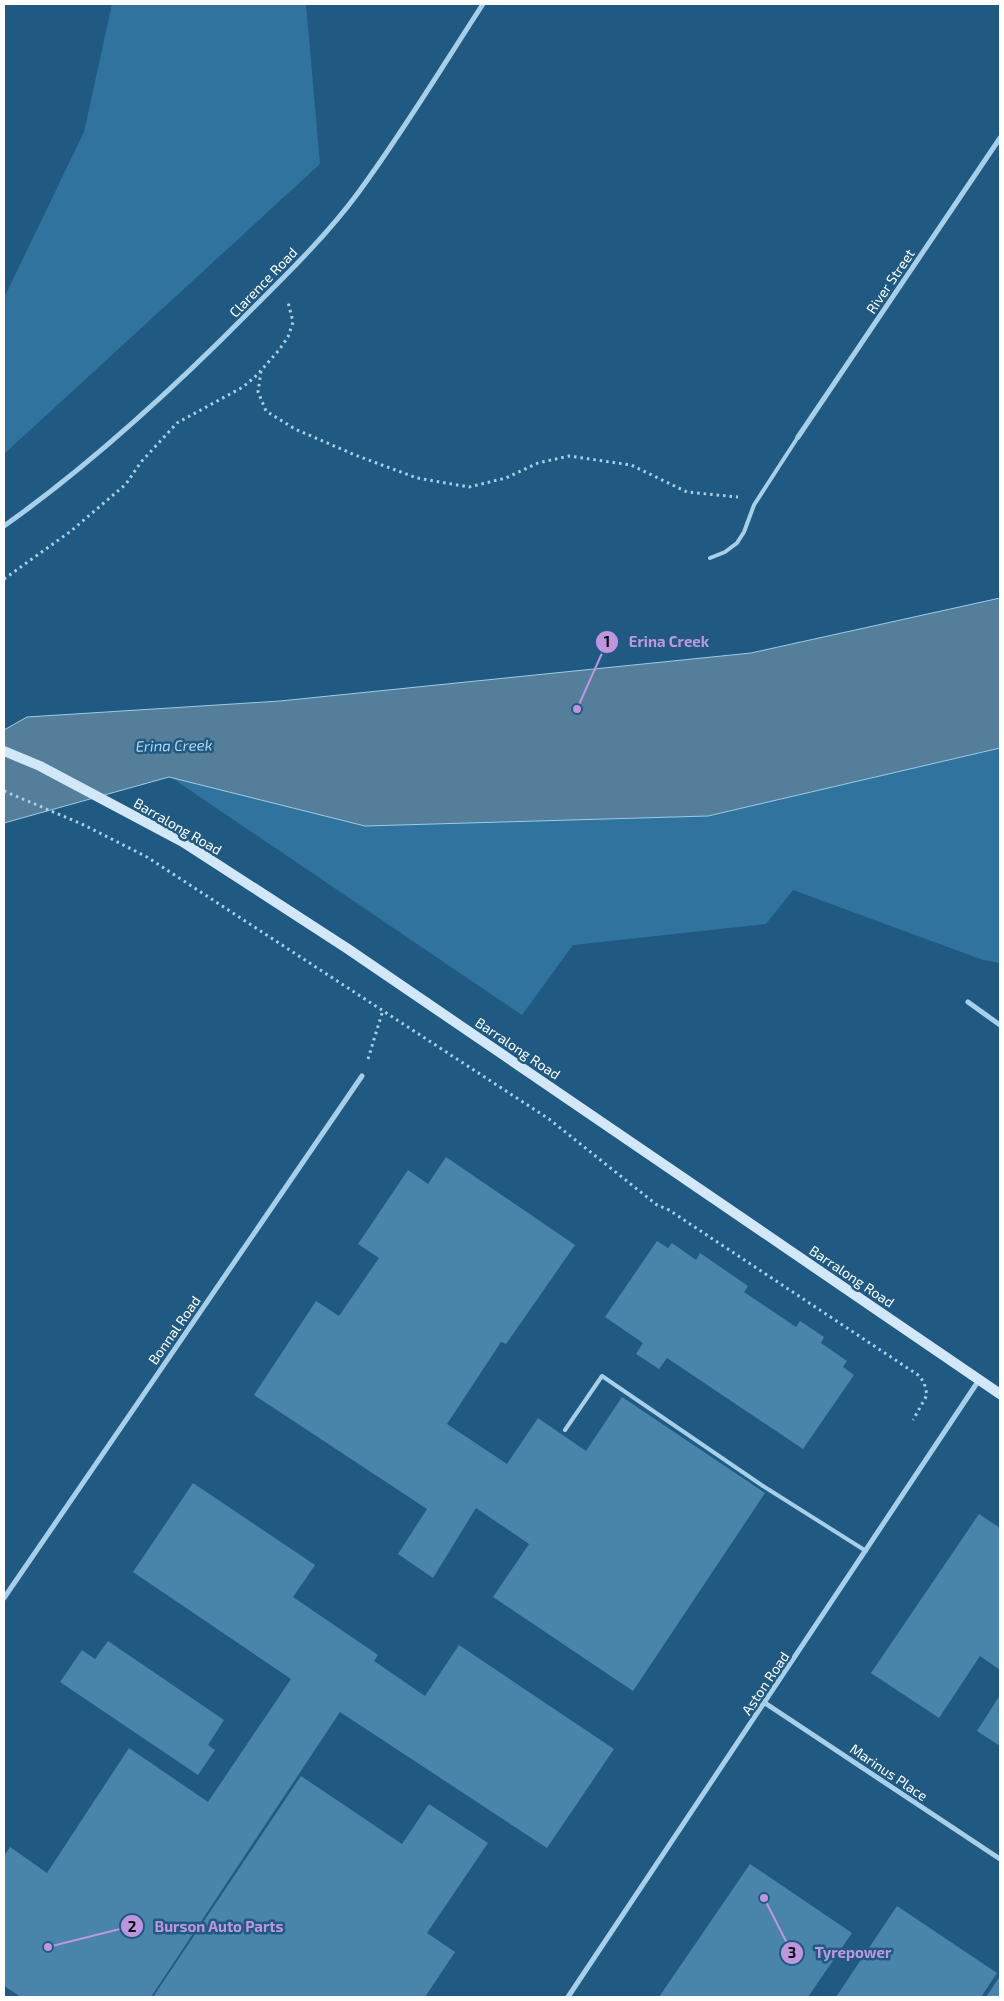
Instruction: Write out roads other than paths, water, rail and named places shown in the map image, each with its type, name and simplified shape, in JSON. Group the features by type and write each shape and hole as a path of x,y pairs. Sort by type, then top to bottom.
{"street":[{"name":"Clarence Road","path":"4,526 77,472 218,344 282,279 357,194 483,4"},
{"name":"River Street","path":"798,437 1000,138"},
{"name":"Barralong Road","path":"4,751 40,766 183,842 348,949 1000,1394"},
{"path":"968,1002 1000,1025"},
{"name":"Bonnal Road","path":"4,1598 362,1076"},
{"name":"Aston Road","path":"568,1997 980,1380"},
{"name":"Marinus Place","path":"765,1703 1000,1859"}],"lane":[{"path":"710,558 725,552 738,543 754,505 798,437"},
{"path":"565,1430 602,1376 764,1486 866,1552"}],"water":[{"name":"Erina Creek","path":"1000,598 1000,748 708,816 365,826 169,777 4,823 4,730 27,717 280,701 751,653"}],"place":[{"name":"Erina Creek","path":"577,709"},
{"name":"Tyrepower","path":"764,1898"},
{"name":"Burson Auto Parts","path":"48,1947"}]}
